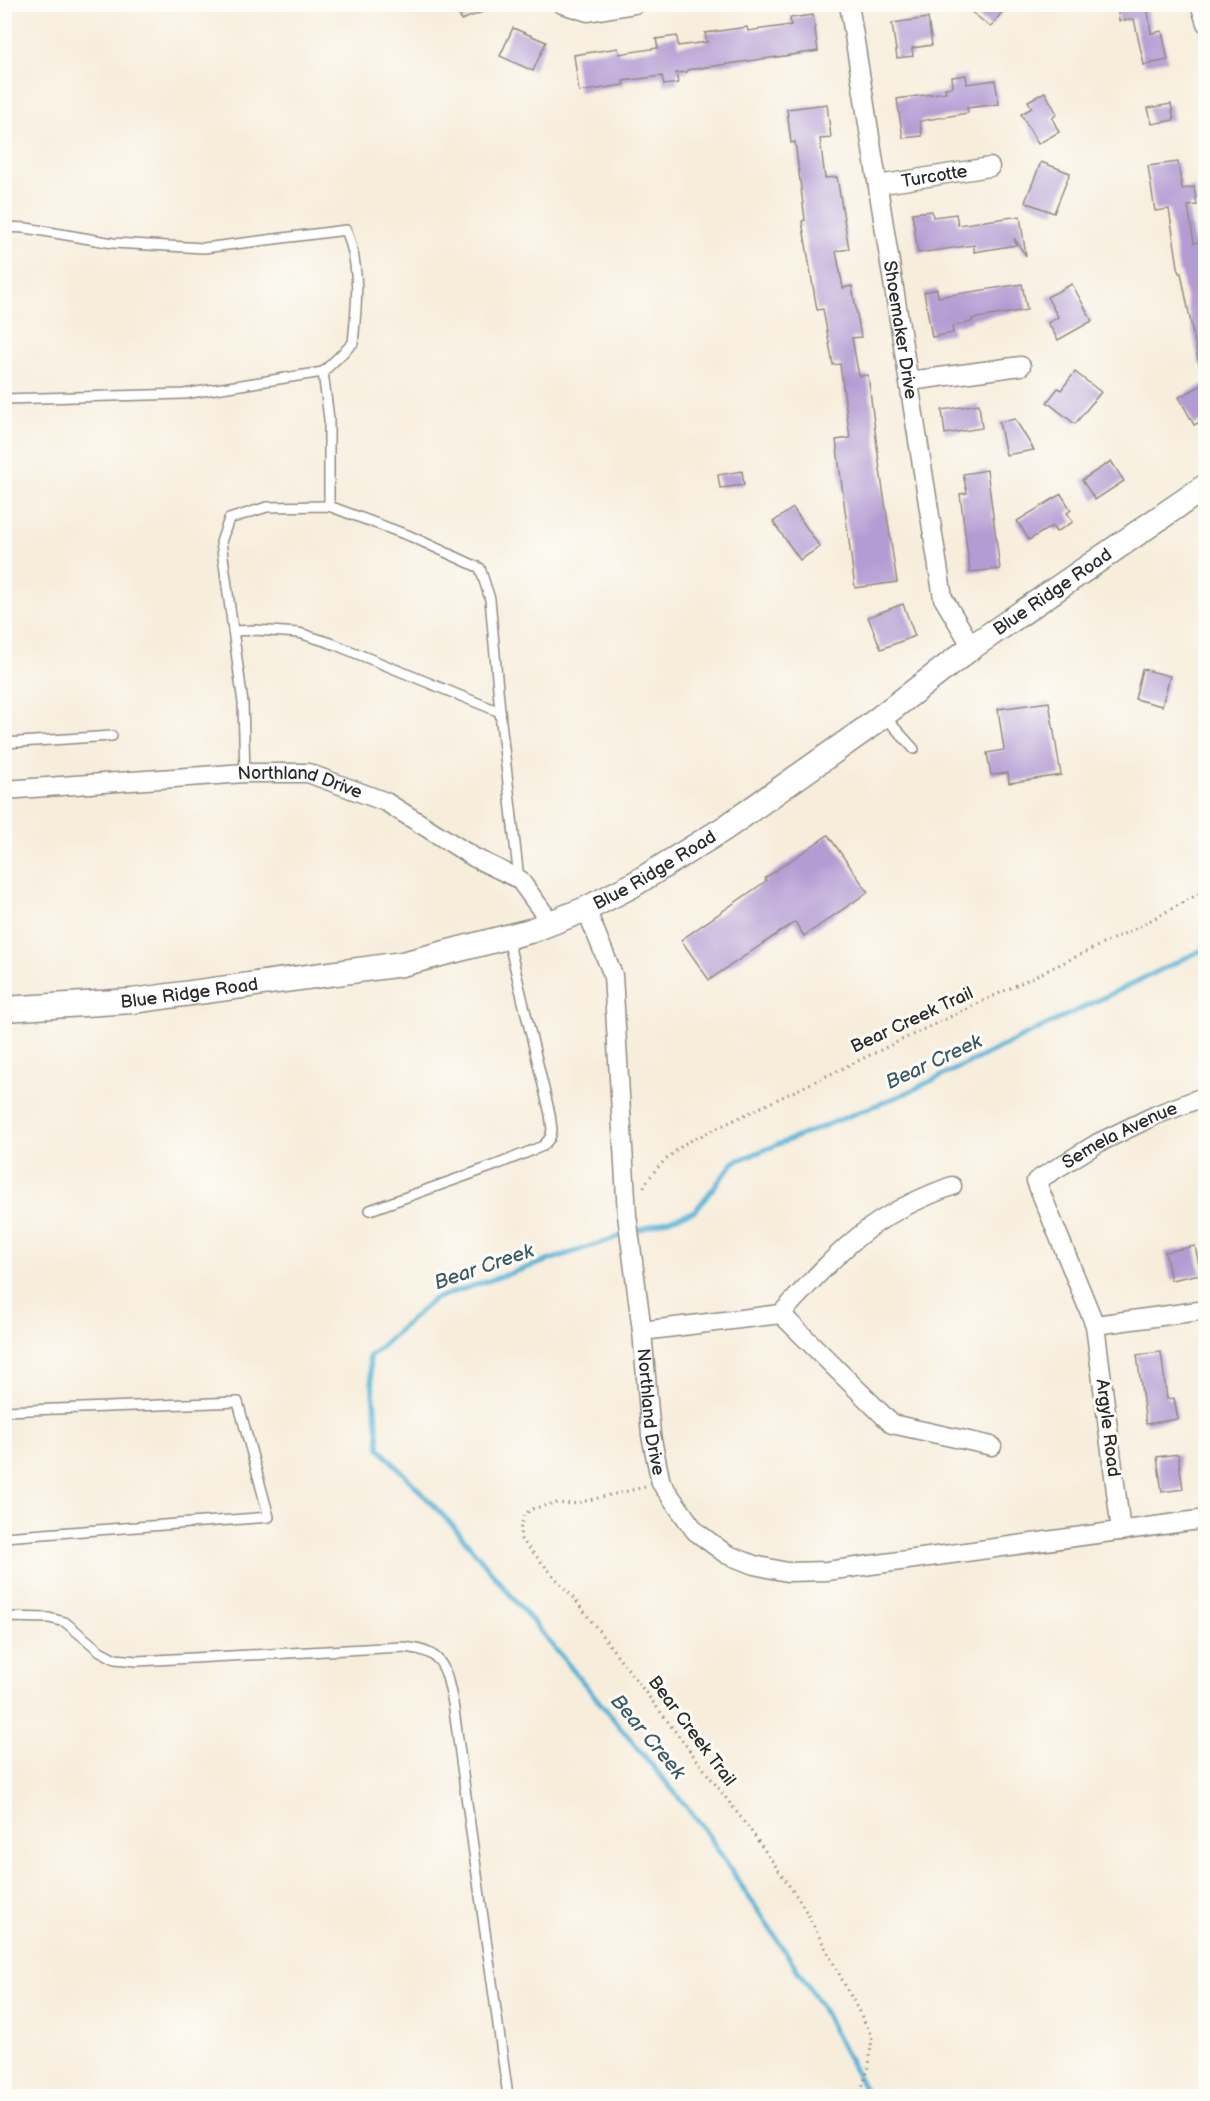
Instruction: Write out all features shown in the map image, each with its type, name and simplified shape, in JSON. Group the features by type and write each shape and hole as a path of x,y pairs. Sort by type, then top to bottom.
{"street":[{"path":"562,4 588,12 635,4"},
{"name":"Shoemaker Drive","path":"849,4 943,598 972,647"},
{"path":"1200,4 1206,23"},
{"name":"Turcotte","path":"878,185 990,167"},
{"path":"910,381 1021,366"},
{"name":"Blue Ridge Road","path":"4,1009 132,1001 402,964 508,938 586,909 631,886 725,828 883,715 972,647 1206,486"},
{"name":"Northland Drive","path":"4,790 245,773 308,773 386,802 475,858 519,879 551,923"},
{"name":"Northland Drive","path":"586,909 613,975 627,1215 642,1331 651,1435 661,1483 694,1531 726,1554 754,1565 787,1572 827,1571 1206,1519"},
{"name":"Semela Avenue","path":"1036,1181 1098,1143 1166,1111 1206,1096"},
{"name":"Argyle Road","path":"1036,1181 1095,1325 1121,1531"},
{"path":"642,1331 781,1314 860,1235 898,1210 952,1186"},
{"path":"1095,1325 1206,1310"},
{"path":"781,1314 892,1424 992,1446"}],"lane":[{"path":"4,227 26,228 113,243 204,248 346,230 354,249 357,297 353,343 323,372 184,394 4,399"},
{"path":"323,372 329,419 329,506"},
{"path":"245,773 243,703 221,542 229,519 267,507 329,506 410,536 480,568 490,599 519,879"},
{"path":"233,631 255,630 299,633 309,636 500,712"},
{"path":"883,715 914,749"},
{"path":"4,743 112,736"},
{"path":"370,1210 496,1166 543,1146 550,1138 552,1130 550,1114 508,938"},
{"path":"4,1410 238,1402 269,1517 4,1537"},
{"path":"4,1617 49,1618 65,1622 115,1659 137,1661 402,1647 419,1648 433,1654 446,1673 453,1703 508,2097"}],"path":[{"name":"Bear Creek Trail","path":"643,1188 651,1173 668,1156 686,1143 1138,927 1206,891"},
{"name":"Bear Creek Trail","path":"653,1485 572,1504 555,1503 532,1509 524,1515 520,1530 521,1539 583,1611 754,1835 802,1904 872,2036 869,2067 858,2097"}],"building":[{"path":"456,4 499,4 499,6 461,20"},
{"path":"961,4 1008,4 991,27"},
{"path":"1117,4 1147,4 1151,33 1162,31 1168,60 1144,65 1134,19 1119,21"},
{"path":"813,15 818,51 687,70 687,72 676,73 678,83 664,85 662,76 623,81 624,85 579,92 574,55 618,48 619,54 658,48 656,39 677,36 678,46 707,42 705,33 747,27 748,31 791,25 790,18"},
{"path":"928,18 932,45 912,48 913,56 897,58 892,23"},
{"path":"513,28 546,42 533,71 500,56"},
{"path":"966,75 967,84 995,80 999,104 967,108 968,113 920,121 922,136 903,138 897,99 946,92 945,88 953,87 952,77"},
{"path":"1045,92 1057,114 1052,118 1059,132 1038,144 1021,114 1032,108 1028,101"},
{"path":"827,104 831,138 820,139 825,178 837,177 849,249 836,251 843,288 852,286 861,337 852,338 859,376 868,375 897,582 855,588 836,440 850,438 840,364 833,365 823,309 817,310 802,221 805,220 795,142 791,143 787,109"},
{"path":"1171,104 1174,120 1152,124 1148,108"},
{"path":"1041,162 1070,173 1054,213 1025,202"},
{"path":"1178,162 1182,189 1194,187 1197,205 1188,206 1194,243 1200,242 1206,277 1206,363 1199,364 1181,273 1179,273 1169,209 1155,211 1148,166"},
{"path":"932,211 933,217 956,214 958,225 1020,216 1026,256 1014,238 1016,245 974,252 974,245 918,253 912,213"},
{"path":"1022,284 1027,310 972,319 972,322 952,326 953,333 932,337 924,292 937,289 938,297"},
{"path":"1072,284 1092,321 1058,340 1048,323 1058,317 1047,297"},
{"path":"1075,372 1101,392 1075,424 1047,402 1058,388 1061,390"},
{"path":"1206,383 1206,419 1194,425 1179,397"},
{"path":"979,404 982,428 945,434 942,410"},
{"path":"1015,419 1034,450 1006,455 999,422"},
{"path":"1111,461 1124,481 1095,500 1082,480"},
{"path":"987,470 1000,569 970,572 960,494 967,493 963,474"},
{"path":"742,471 744,485 720,488 718,475"},
{"path":"1061,494 1071,510 1067,513 1073,522 1056,532 1052,526 1029,540 1017,521"},
{"path":"793,508 820,547 800,560 773,522"},
{"path":"903,604 915,636 881,649 868,617"},
{"path":"1142,669 1170,676 1162,706 1135,699"},
{"path":"1049,702 1061,775 1009,783 1008,773 991,775 987,753 1004,750 998,709"},
{"path":"828,835 868,892 804,936 795,922 709,980 681,940"},
{"path":"1195,1246 1201,1274 1171,1280 1165,1252"},
{"path":"1161,1352 1167,1399 1174,1398 1178,1419 1146,1424 1137,1355"},
{"path":"1178,1454 1183,1489 1162,1492 1157,1457"}],"waterway":[{"name":"Bear Creek","path":"868,2096 818,2001 700,1823 454,1527 380,1449 369,1357 434,1299 695,1211 734,1162 904,1094 1206,948"}]}
